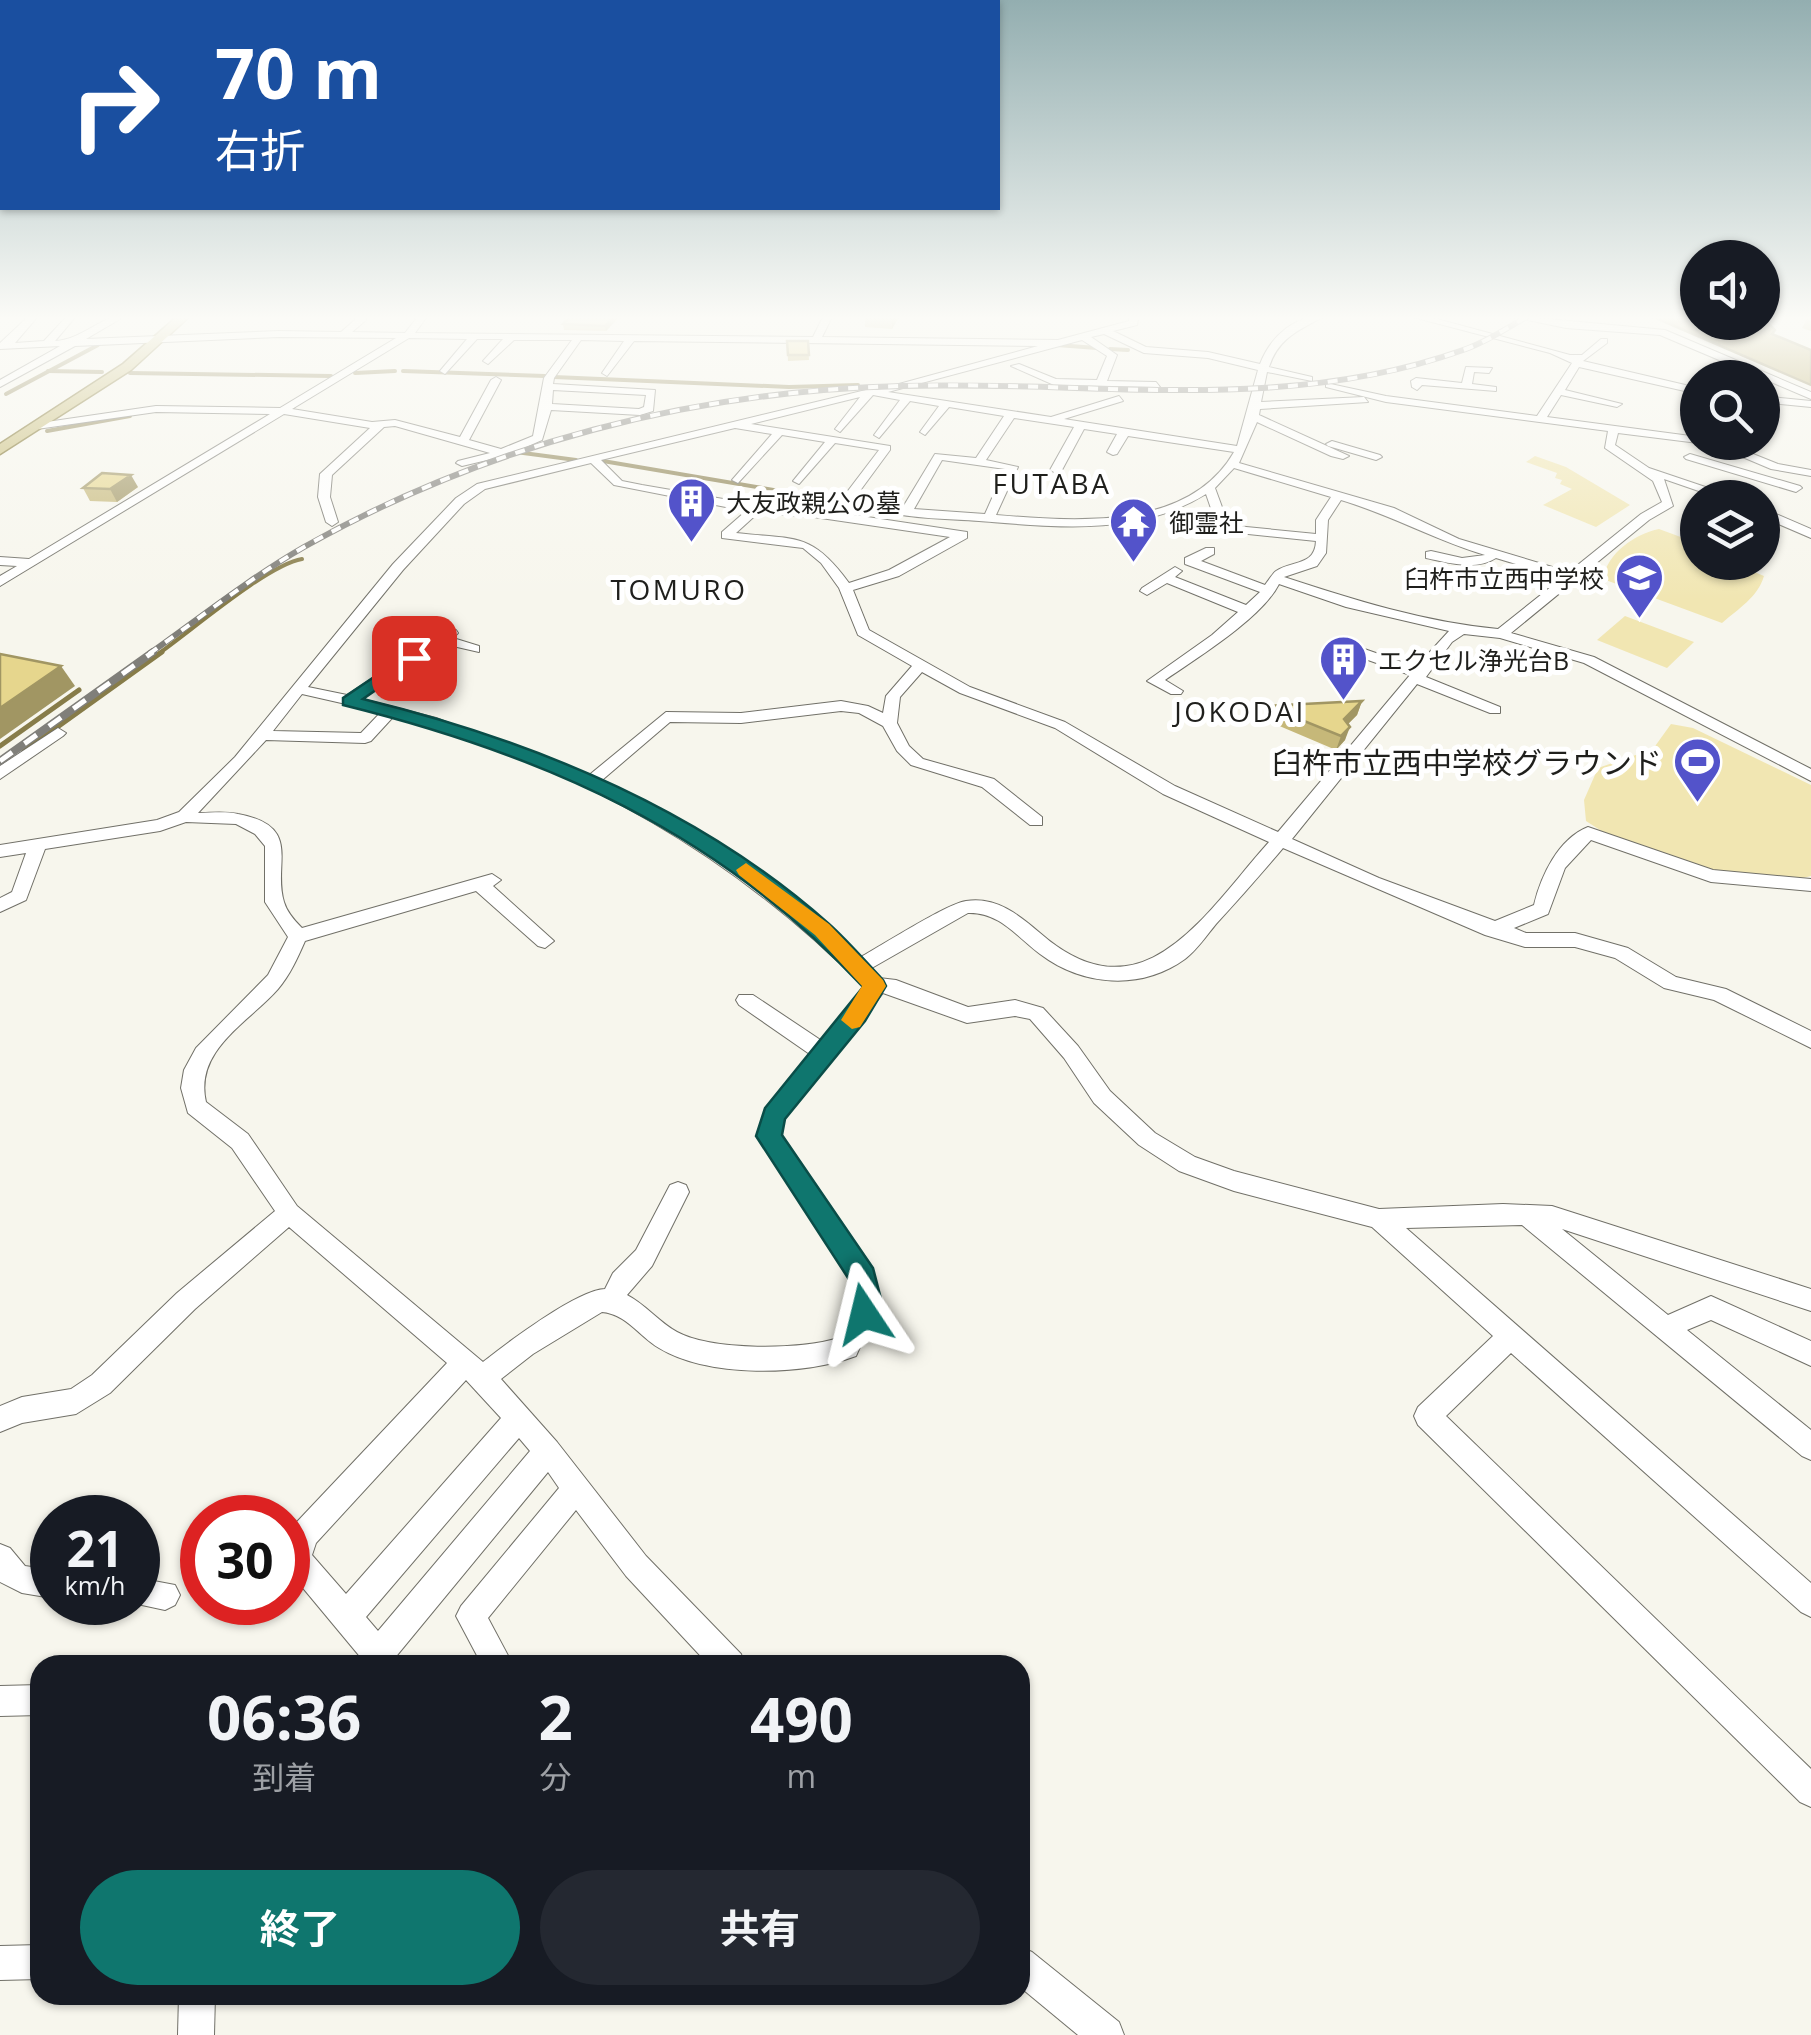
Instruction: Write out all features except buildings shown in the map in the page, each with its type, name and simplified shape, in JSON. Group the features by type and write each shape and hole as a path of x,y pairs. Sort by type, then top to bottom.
{"main road":[{"path":"0,450 7,441 62,410"}],"street":[{"path":"38,426 147,410 282,411 395,424 500,452"},
{"path":"463,441 476,410"},
{"path":"462,463 479,461 538,438 545,410"},
{"path":"587,426 590,410"},
{"path":"0,852 160,825 185,816 260,736 398,567 469,492 574,462 793,410"},
{"path":"798,481 858,410"},
{"path":"879,434 898,410"},
{"path":"926,432 940,410"},
{"path":"986,410 1242,450"},
{"path":"1049,420 1082,410"},
{"path":"989,518 1012,466 939,456 906,512 1044,524 1140,518 1173,508 1209,487 1242,450 1252,410 1315,442 1330,454 1343,456"},
{"path":"1466,410 1540,420 1577,416 1604,419"},
{"path":"1540,420 1547,410"},
{"path":"0,582 282,411"},
{"path":"979,462 1011,414"},
{"path":"1577,416 1614,429 1680,438"},
{"path":"730,424 778,433 836,435 886,448 850,496"},
{"path":"332,522 324,497 326,474 380,425"},
{"path":"1056,470 1082,425"},
{"path":"1501,634 1644,517 1670,503 1658,479 1609,446 1614,429"},
{"path":"1113,452 1124,432"},
{"path":"738,480 778,433"},
{"path":"1315,442 1376,456"},
{"path":"529,456 574,462"},
{"path":"592,458 626,486 754,508 963,535 894,573 846,588"},
{"path":"1670,478 1687,460"},
{"path":"1697,460 1785,496"},
{"path":"1758,460 1774,466 1785,496 1811,534"},
{"path":"1232,464 1390,511 1455,542 1569,576"},
{"path":"1639,468 1680,481"},
{"path":"1209,487 1221,520 1234,529 1322,538"},
{"path":"1176,691 1154,680 1217,638 1274,586 1278,574 1312,563 1322,550 1322,520 1338,496"},
{"path":"754,508 726,535 807,545 826,560 846,588 864,632 920,666 976,694 1060,725 1169,790 1280,842 1492,930 1524,940 1575,940 1621,952 1671,983 1719,994 1811,1040"},
{"path":"1147,591 1210,551"},
{"path":"1432,555 1462,562 1489,558 1493,551"},
{"path":"1166,558 1461,630 1501,634 1606,668 1811,776"},
{"path":"0,561 32,563"},
{"path":"1166,578 1246,610"},
{"path":"858,967 966,908 980,905 1009,916 1049,951 1075,965 1104,974 1133,976 1163,965 1181,952 1280,842 1447,639 1461,630"},
{"path":"349,701 446,636 474,650"},
{"path":"1346,647 1495,710"},
{"path":"889,724 894,696 920,666"},
{"path":"298,689 390,711 529,756 641,804 741,866 822,930 875,986"},
{"path":"590,782 666,718 704,720 854,707 889,724 917,762 988,783 1036,821"},
{"path":"260,736 365,738 390,711"},
{"path":"0,774 58,732"},
{"path":"185,816 198,821 237,818 272,842 278,858 272,887 275,904 298,936"},
{"path":"1492,930 1542,909 1548,878 1558,861 1588,833 1712,876 1811,885"},
{"path":"0,906 20,896 37,846"},
{"path":"545,941 486,882 298,936 272,983 210,1042 192,1090 201,1115 240,1141 289,1213 474,1370 519,1418 636,1566 721,1655"},
{"path":"875,986 889,985 967,1016 1015,1008 1036,1012 1071,1052 1102,1097 1147,1139 1203,1171 1257,1189 1379,1219 1552,1216 1811,1300"},
{"path":"548,1452 378,1654 297,1560 297,1548 304,1534 474,1370 599,1300 612,1300 640,1315 664,1338 681,1346 757,1356 816,1358 847,1346 864,1314 867,1299 863,1277 769,1136 774,1115 873,994 875,986"},
{"path":"746,1000 824,1053"},
{"path":"612,1300 622,1281 644,1258 678,1192"},
{"path":"0,1420 22,1410 76,1401 101,1384 186,1301 289,1213"},
{"path":"1528,1216 1811,1447"},
{"path":"1379,1219 1811,1602"},
{"path":"1665,1328 1712,1308 1811,1354"},
{"path":"1512,1336 1428,1416 1811,1791"},
{"path":"346,1616 519,1418"},
{"path":"492,1655 471,1616 576,1489"},
{"path":"2,1567 20,1581 30,1582"},
{"path":"0,1701 30,1700"},
{"path":"0,1963 30,1962"},
{"path":"1030,1972 1106,2035"},
{"path":"196,2035 198,2005"}],"shaded area":[{"path":"1535,456 1566,467 1630,505 1596,527 1543,505 1572,489 1560,484 1562,480 1555,478 1557,473 1526,462"},
{"path":"1659,529 1680,537 1680,580 1762,580 1747,602 1722,623 1603,579 1616,553 1641,535"},
{"path":"1625,616 1694,642 1667,668 1597,640"},
{"name":"臼杵市立西中学校グラウンド","path":"1671,724 1693,728 1811,785 1811,876 1713,870 1603,832 1586,821 1584,800 1598,768 1653,749"}],"waterway":[{"path":"47,431 130,416"},
{"path":"508,451 576,460"},
{"path":"597,460 898,511"},
{"path":"158,654 269,573 302,559"},
{"path":"24,751 162,652"},
{"path":"0,746 79,690"}],"railway":[{"path":"149,654 284,559 374,511 519,452 681,410"},
{"path":"0,761 153,652"}],"slow traffic":[{"path":"746,870 822,930 875,986 852,1020"}],"place":[{"name":"大友政親公の墓","path":"691,544"},
{"name":"御霊社","path":"1134,564"},
{"name":"臼杵市立西中学校","path":"1639,620"},
{"name":"エクセル浄光台B","path":"1343,702"},
{"name":"臼杵市立西中学校グラウンド","path":"1697,804"}],"district":[{"name":"FUTABA","path":"1052,483"},
{"name":"TOMURO","path":"679,589"},
{"name":"JOKODAI","path":"1240,711"}],"route":[{"path":"414,658 349,701 430,721 560,768 641,804 741,866 822,930 875,986 873,994 774,1115 769,1136 863,1277 867,1299 864,1314"}]}
